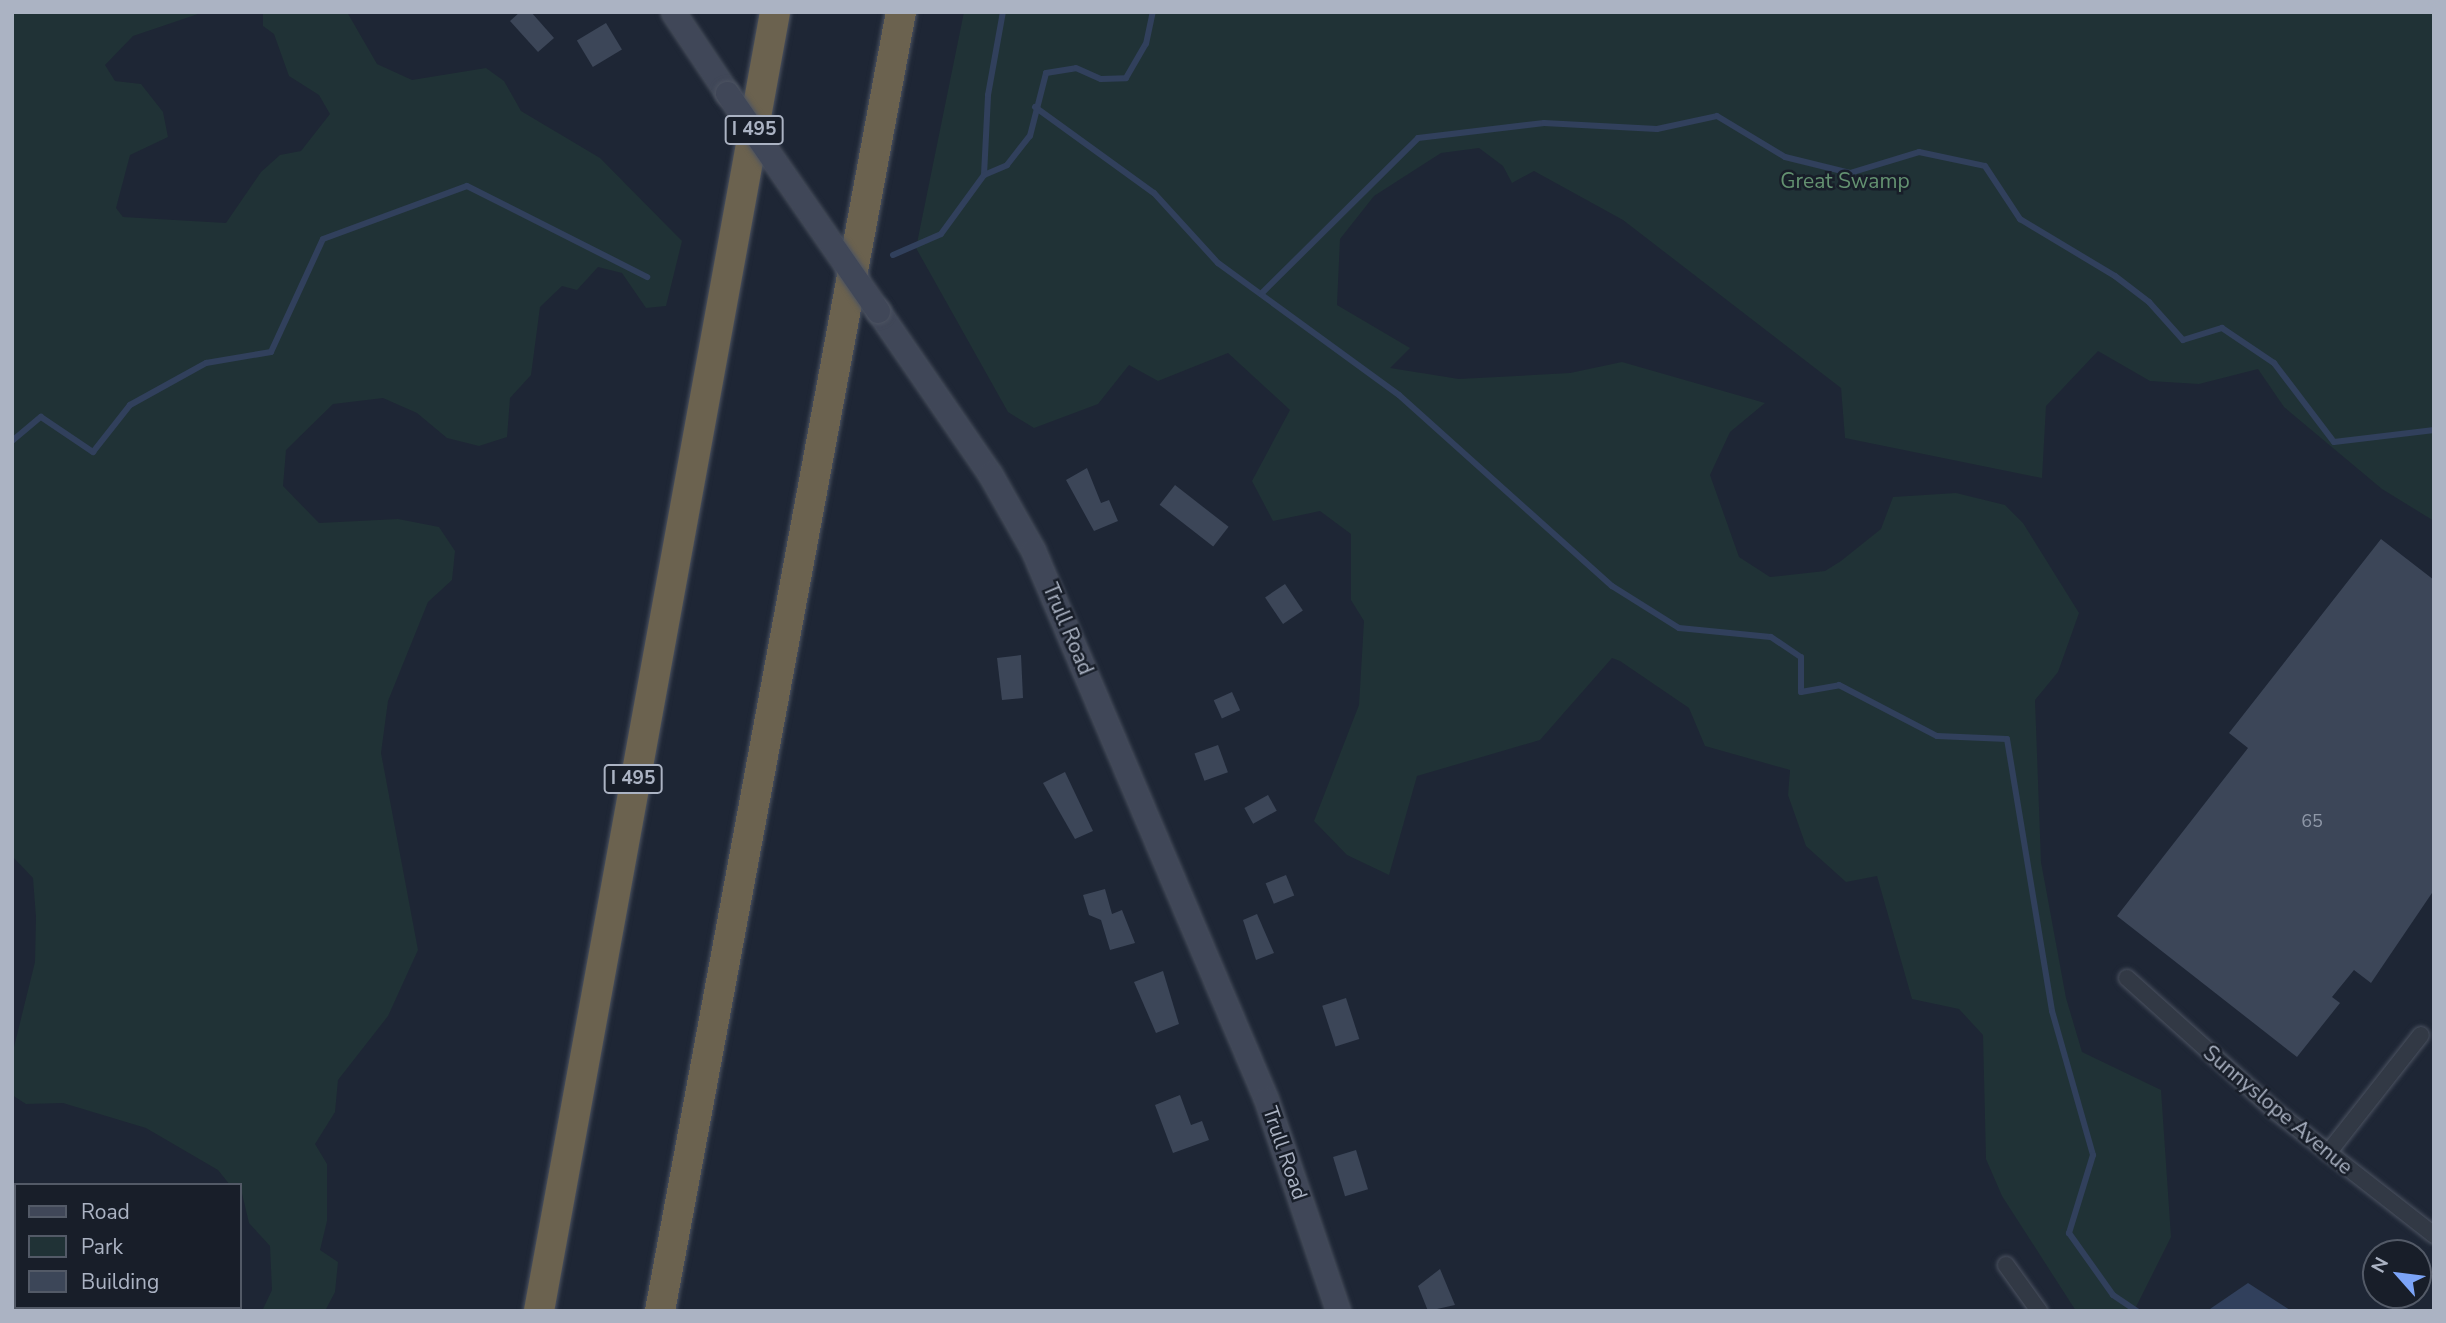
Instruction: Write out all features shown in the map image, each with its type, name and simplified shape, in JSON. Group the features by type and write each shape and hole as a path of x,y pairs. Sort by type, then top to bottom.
{"highway":[{"name":"I 495","path":"539,1311 775,12"},
{"path":"660,1311 901,12"}],"street":[{"name":"Trull Road","path":"673,12 990,474 1033,550 1266,1099 1338,1311"},
{"name":"Sunnyslope Avenue","path":"2127,978 2328,1153 2434,1235"},
{"path":"2328,1153 2421,1035"},
{"path":"2006,1265 2039,1311"}],"green space":[{"path":"12,12 204,12 133,36 105,65 115,81 141,84 163,112 168,137 130,155 116,208 123,217 226,223 261,172 280,155 301,151 330,114 319,95 289,76 274,34 263,26 263,12 347,12 377,64 412,80 486,68 504,81 521,111 600,158 682,241 666,306 646,308 622,273 598,267 577,290 562,286 540,307 531,375 510,398 507,437 479,446 447,438 417,413 383,398 333,404 286,450 283,486 319,523 398,519 439,527 455,551 452,580 428,602 388,701 381,753 418,950 388,1016 338,1080 335,1112 315,1144 327,1164 327,1221 320,1250 338,1262 335,1292 325,1311 262,1311 272,1290 270,1246 249,1223 242,1183 228,1183 218,1170 146,1128 63,1103 26,1104 12,1095 13,1051 35,962 36,917 33,878 12,856"},
{"name":"Great Swamp","path":"964,12 2434,12 2434,521 2382,489 2284,407 2258,369 2199,384 2150,381 2098,351 2046,406 2042,478 1845,438 1841,388 1623,220 1534,171 1512,183 1503,166 1479,148 1441,153 1374,196 1340,239 1337,305 1410,348 1390,368 1459,379 1570,373 1622,362 1765,403 1730,432 1710,475 1739,557 1770,577 1825,571 1841,561 1881,529 1893,497 1956,493 2005,505 2023,523 2079,613 2058,672 2035,700 2041,862 2066,998 2082,1052 2161,1090 2171,1237 2134,1311 2076,1311 2002,1196 1986,1159 1983,1035 1959,1009 1912,999 1877,876 1846,882 1806,846 1788,795 1790,770 1705,746 1689,708 1620,661 1612,658 1540,740 1417,776 1389,875 1347,855 1314,821 1359,705 1364,621 1351,600 1351,534 1320,511 1273,521 1252,481 1290,410 1228,353 1158,381 1129,365 1098,404 1034,428 1008,412 916,248"}],"water":[{"path":"2248,1283 2290,1310 2290,1311 2207,1311"}],"building":[{"path":"520,12 531,12 554,38 538,52 510,21"},
{"path":"606,23 622,50 593,67 577,41"},
{"path":"1087,468 1101,503 1109,500 1118,521 1094,531 1066,480"},
{"path":"1175,485 1229,527 1213,547 1160,505"},
{"path":"2381,539 2434,580 2434,890 2371,983 2354,970 2332,997 2340,1003 2297,1057 2117,916 2248,748 2229,733"},
{"path":"1285,584 1303,611 1283,624 1265,597"},
{"path":"1021,655 1023,698 1002,700 997,658"},
{"path":"1232,692 1240,710 1222,718 1214,700"},
{"path":"1218,745 1228,772 1204,781 1195,754"},
{"path":"1065,772 1093,831 1075,839 1043,783"},
{"path":"1268,795 1277,811 1253,824 1244,808"},
{"path":"1286,875 1294,895 1274,904 1266,883"},
{"path":"1105,889 1112,914 1122,910 1135,943 1110,950 1101,920 1089,915 1083,895"},
{"path":"1257,914 1274,953 1256,960 1243,920"},
{"path":"1163,971 1179,1024 1156,1033 1134,982"},
{"path":"1346,998 1359,1039 1336,1047 1322,1006"},
{"path":"1180,1095 1191,1125 1202,1121 1209,1140 1173,1153 1155,1105"},
{"path":"1356,1150 1368,1189 1345,1196 1333,1157"},
{"path":"1440,1269 1455,1305 1428,1311 1418,1286"}],"waterway":[{"path":"984,175 988,95 1003,12"},
{"path":"893,255 941,234 984,175 1007,165 1030,136 1046,73 1076,68 1101,79 1126,78 1146,44 1153,12"},
{"path":"1035,107 1154,193 1218,263 1399,395 1612,586 1679,628 1771,637 1801,657 1801,692 1839,685 1937,736 2007,739 2052,1011 2093,1155 2069,1233 2113,1295 2137,1311"},
{"path":"1261,294 1418,138 1544,123 1657,129 1717,116 1785,157 1850,173 1919,152 1985,166 2020,219 2115,276 2149,302 2183,340 2222,328 2274,363 2334,442 2434,430"},
{"path":"12,441 41,417 93,452 130,405 206,363 271,352 323,239 467,186 647,277"}]}
